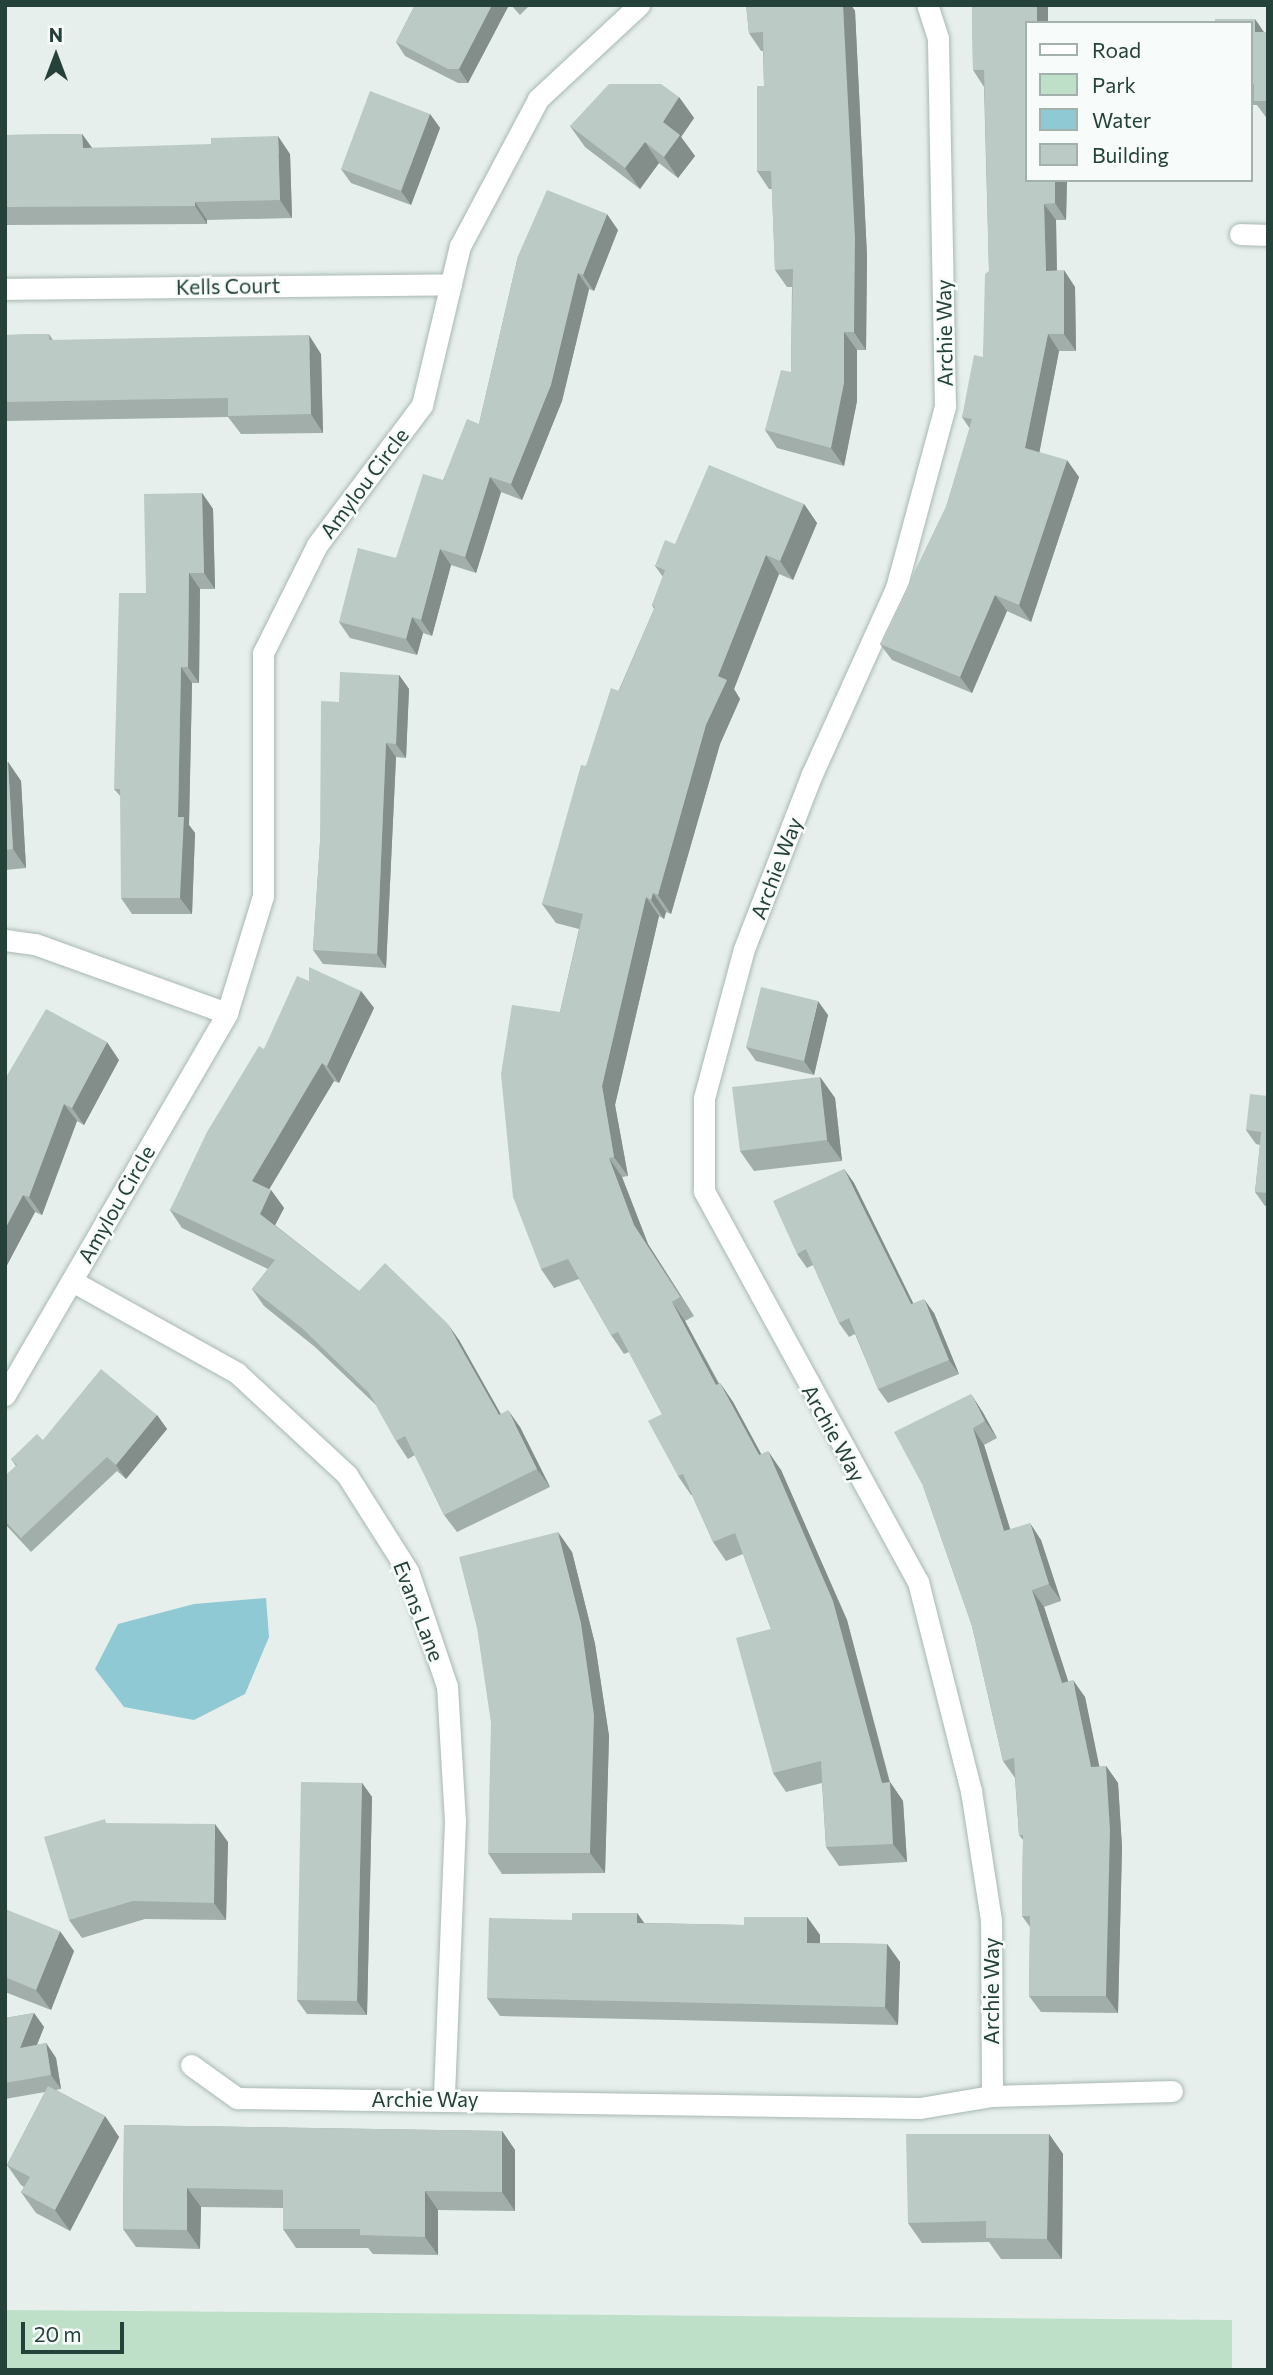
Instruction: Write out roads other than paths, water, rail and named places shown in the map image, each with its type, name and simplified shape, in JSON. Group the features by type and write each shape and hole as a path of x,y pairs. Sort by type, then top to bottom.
{"street":[{"name":"Amylou Circle","path":"5,1395 227,1013 263,896 263,653 317,545 422,405 460,246 538,99 639,5"},
{"name":"Archie Way","path":"191,2066 237,2098 920,2108 992,2096 991,1920 971,1791 918,1583 704,1191 704,1098 744,949 812,774 896,589 945,407 937,38 927,5"},
{"path":"1240,234 1268,235"},
{"name":"Kells Court","path":"5,289 452,284"},
{"path":"5,940 35,944 227,1013"},
{"name":"Evans Lane","path":"72,1281 237,1373 347,1475 408,1571 447,1686 455,1821 444,2099"},
{"path":"992,2096 1172,2091"}],"water":[{"path":"266,1598 269,1637 245,1694 194,1720 124,1707 95,1669 118,1624 194,1604"}]}
